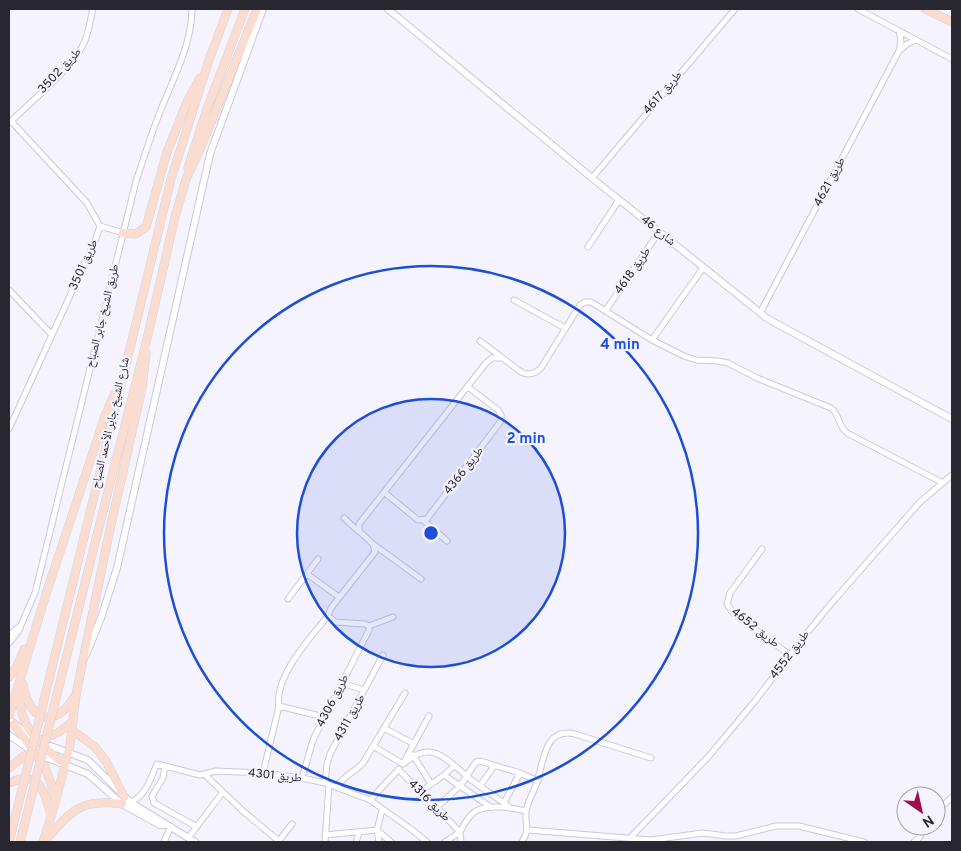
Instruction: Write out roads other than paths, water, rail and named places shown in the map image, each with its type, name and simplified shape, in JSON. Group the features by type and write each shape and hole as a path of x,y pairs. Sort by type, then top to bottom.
{"main road":[{"name":"شارع الشيخ جابر الأحمد الصباح","path":"9,842 171,179 209,60 228,9"},
{"path":"186,180 202,121 245,9"},
{"name":"شارع الشيخ جابر الأحمد الصباح","path":"20,842 147,339 175,217 186,180 257,9"},
{"path":"926,9 952,22"},
{"path":"123,233 136,234 146,227 167,152 186,102 209,60"},
{"path":"43,842 68,753 76,695 110,528 142,388 146,365 147,339"},
{"path":"9,716 30,642 106,414 122,375"},
{"path":"9,677 15,672 19,664 32,626 46,594"},
{"path":"22,674 24,692 32,710 38,715 50,717 55,715 64,710 76,695"},
{"path":"22,674 19,702 20,710 28,729 50,753 65,764"},
{"path":"11,722 25,744 35,753 45,768 56,798"},
{"path":"25,744 73,726"},
{"path":"43,842 70,815 82,806 96,802 126,801 106,761 95,747 73,726"},
{"path":"9,768 24,756 35,753 68,753"},
{"path":"9,783 27,778 37,781 45,792 51,817"}],"street":[{"name":"طريق 3502","path":"10,122 65,68 80,50 87,36 93,9"},
{"name":"طريق الشيخ جابر الصباح","path":"9,635 26,617 34,593 123,233 150,137 187,42 192,9"},
{"path":"84,661 117,568 210,154 263,9"},
{"path":"258,21 267,9"},
{"name":"شارع 46","path":"388,9 592,178 760,313 791,333 952,419"},
{"name":"طريق 4617","path":"592,178 735,9"},
{"path":"858,9 952,59"},
{"name":"طريق 4621","path":"760,313 899,51 901,41 899,31"},
{"name":"طريق 4621","path":"899,51 906,44 916,40"},
{"name":"طريق 3501","path":"9,428 95,241 100,226 87,203 10,122"},
{"path":"588,247 619,200"},
{"path":"100,226 123,233"},
{"name":"طريق 4618","path":"606,310 659,232"},
{"path":"652,340 704,268"},
{"path":"9,290 52,335"},
{"path":"514,300 565,328"},
{"path":"480,341 527,375 532,374 541,368 580,305 585,302 591,302 652,340 684,356 696,360 728,363 757,378 831,408 837,415 842,430 943,483"},
{"path":"359,531 360,521 385,493 492,358 504,359"},
{"name":"طريق 4366","path":"423,520 429,516 501,421 501,415 498,410 468,387"},
{"name":"طريق 4552","path":"630,838 709,756 755,701 835,598 920,502 952,475"},
{"path":"385,493 418,520 423,520 447,541"},
{"path":"344,518 372,544 421,579"},
{"path":"263,773 279,706 278,695 282,682 305,645 328,616 328,612 375,552 372,544"},
{"name":"طريق 4652","path":"762,549 730,593 727,604 734,614 790,655"},
{"path":"288,599 318,559"},
{"path":"308,574 339,597"},
{"path":"328,616 335,622 365,624 369,626 393,617"},
{"name":"طريق الشيخ جابر الصباح","path":"9,643 14,638 20,625"},
{"name":"طريق 4306","path":"302,778 309,750 369,630 369,626"},
{"name":"طريق 4311","path":"325,842 327,764 330,754 383,655"},
{"path":"342,683 364,690"},
{"path":"337,787 344,777 360,767 405,693"},
{"path":"279,706 324,717"},
{"path":"370,800 412,754 414,744 429,716"},
{"path":"11,722 37,740 84,758 91,763 126,801"},
{"path":"384,728 414,744"},
{"path":"522,842 528,830 526,811 538,781 545,752 553,738 568,732 651,758"},
{"path":"9,735 25,744"},
{"name":"طريق 4316","path":"373,746 403,764"},
{"path":"35,753 88,774 160,825 167,826 195,842"},
{"path":"412,754 435,753 507,805 526,811"},
{"path":"412,754 431,784"},
{"path":"436,808 460,786 476,762 480,761 538,781"},
{"name":"طريق 4301","path":"126,801 138,798 157,764 200,775 216,771 263,773 302,778 337,787 370,800 411,828 427,842"},
{"path":"164,766 163,778 152,796 154,803 197,827"},
{"path":"420,792 454,766"},
{"path":"480,786 494,766"},
{"name":"طريق 4316","path":"399,770 460,832"},
{"path":"507,805 520,774"},
{"path":"205,775 279,842 292,824"},
{"path":"444,775 492,808"},
{"path":"188,838 223,792"},
{"path":"445,842 460,832 478,809 507,805"},
{"path":"379,842 377,830 382,810"},
{"path":"167,826 167,841"},
{"path":"528,830 652,841 703,833 736,836 776,826 800,826 864,842"},
{"path":"326,835 377,830"},
{"path":"377,830 391,842"},
{"path":"460,832 461,842"},
{"path":"356,842 359,833"},
{"path":"603,842 605,836"}]}
